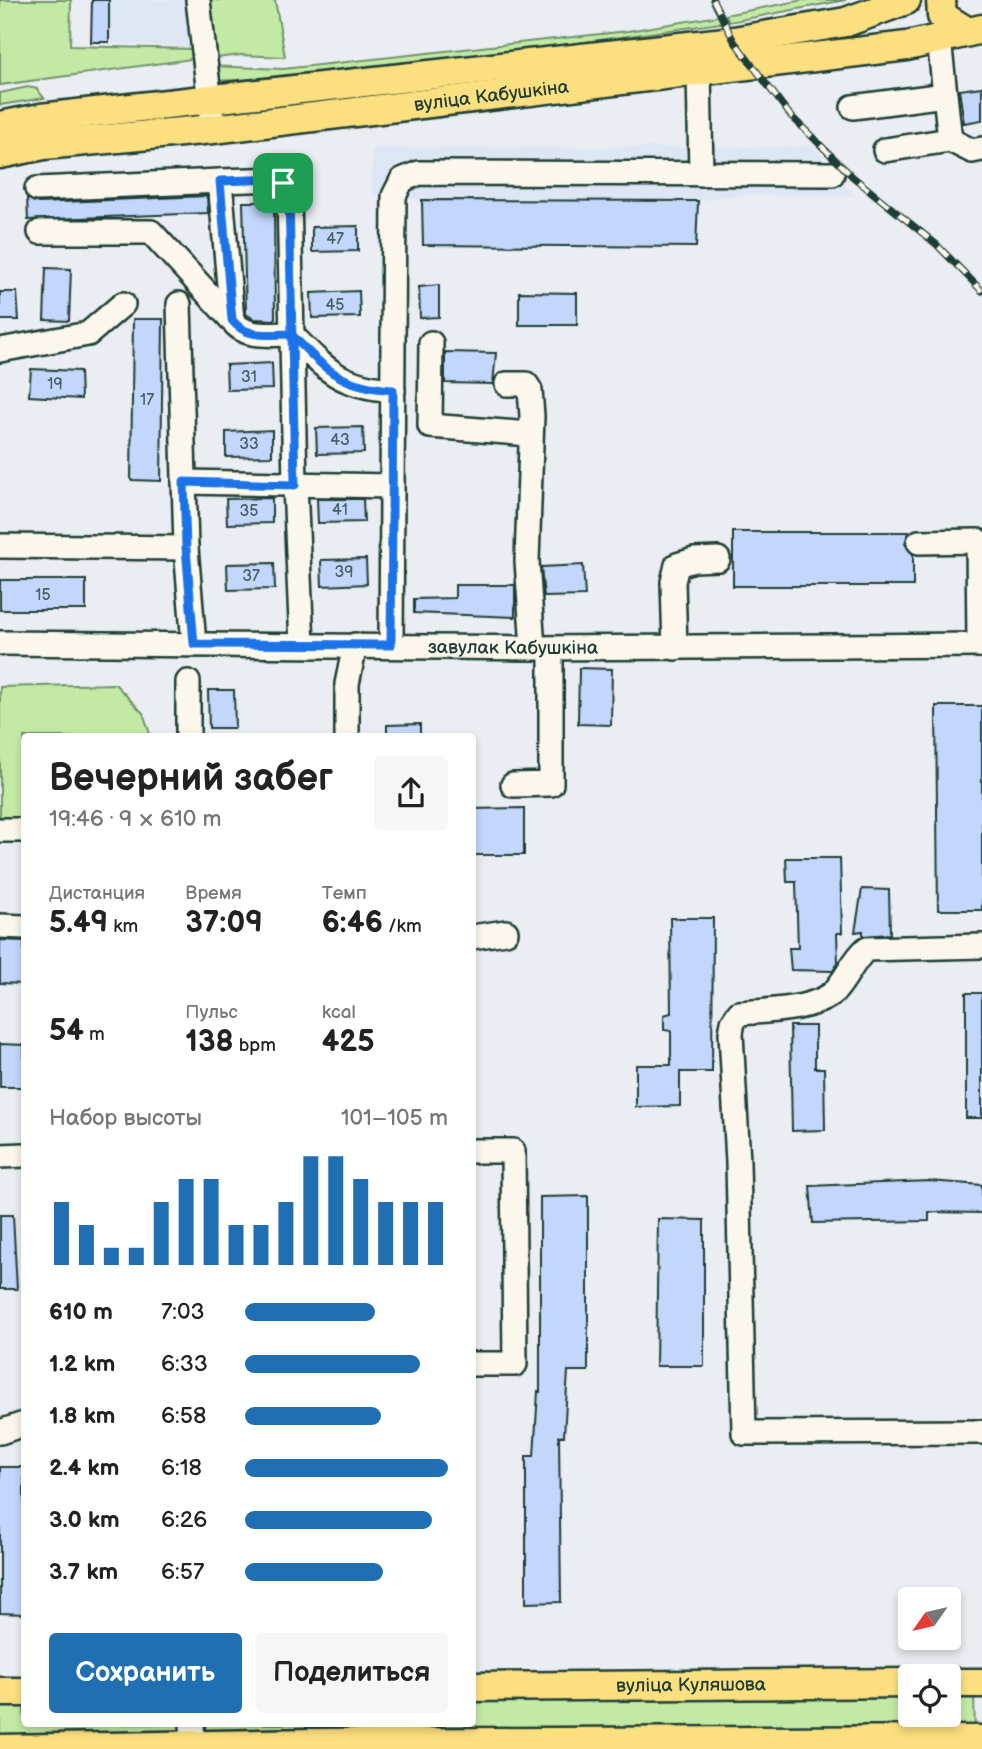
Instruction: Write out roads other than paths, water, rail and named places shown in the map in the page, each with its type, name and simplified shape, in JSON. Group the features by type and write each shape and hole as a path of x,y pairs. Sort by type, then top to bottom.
{"main road":[{"name":"вуліца Кабушкіна","path":"0,126 41,118 808,30 846,22 906,0"},
{"path":"941,0 942,16 975,31"},
{"name":"вуліца Кабушкіна","path":"0,154 44,145 213,129 699,71 939,40 975,31"},
{"name":"вуліца Куляшова","path":"476,1687 898,1683"},
{"path":"961,1683 982,1683"},
{"path":"0,1692 21,1692"},
{"path":"0,1749 192,1734 312,1746 843,1745 982,1740"}],"street":[{"path":"198,0 213,129"},
{"path":"939,40 950,139"},
{"path":"699,71 701,174"},
{"path":"853,107 945,95"},
{"path":"885,150 950,139 972,151 982,149"},
{"path":"391,645 394,196 402,180 419,173 832,174"},
{"path":"37,189 275,179 283,183 289,193 295,485 302,645"},
{"path":"220,181 232,320"},
{"path":"40,232 151,232 237,328 252,334 291,334 323,369 340,379 363,388 393,390"},
{"path":"0,350 88,334 123,304"},
{"path":"179,304 186,548 194,644"},
{"path":"431,343 430,426 530,434"},
{"path":"507,384 526,384 530,390 527,562 542,648 551,784 513,785"},
{"path":"184,482 391,486"},
{"path":"919,542 978,541 981,645"},
{"path":"0,547 186,548"},
{"path":"675,648 673,582 677,565 694,559 718,559"},
{"name":"завулак Кабушкіна","path":"0,643 542,648 981,645"},
{"path":"348,733 347,684 355,645"},
{"path":"188,682 188,733"},
{"path":"0,830 21,830"},
{"path":"0,926 21,927"},
{"path":"476,936 506,932"},
{"path":"982,946 866,949 852,962 831,994 797,1007 739,1013 733,1022 731,1033 738,1162 744,1433 982,1432"},
{"path":"476,1151 513,1151 515,1351 515,1364 476,1364"},
{"path":"0,1156 21,1155"},
{"path":"0,1432 21,1425"}],"railway":[{"path":"713,0 734,41 790,115 853,177 936,244 982,291"}]}
